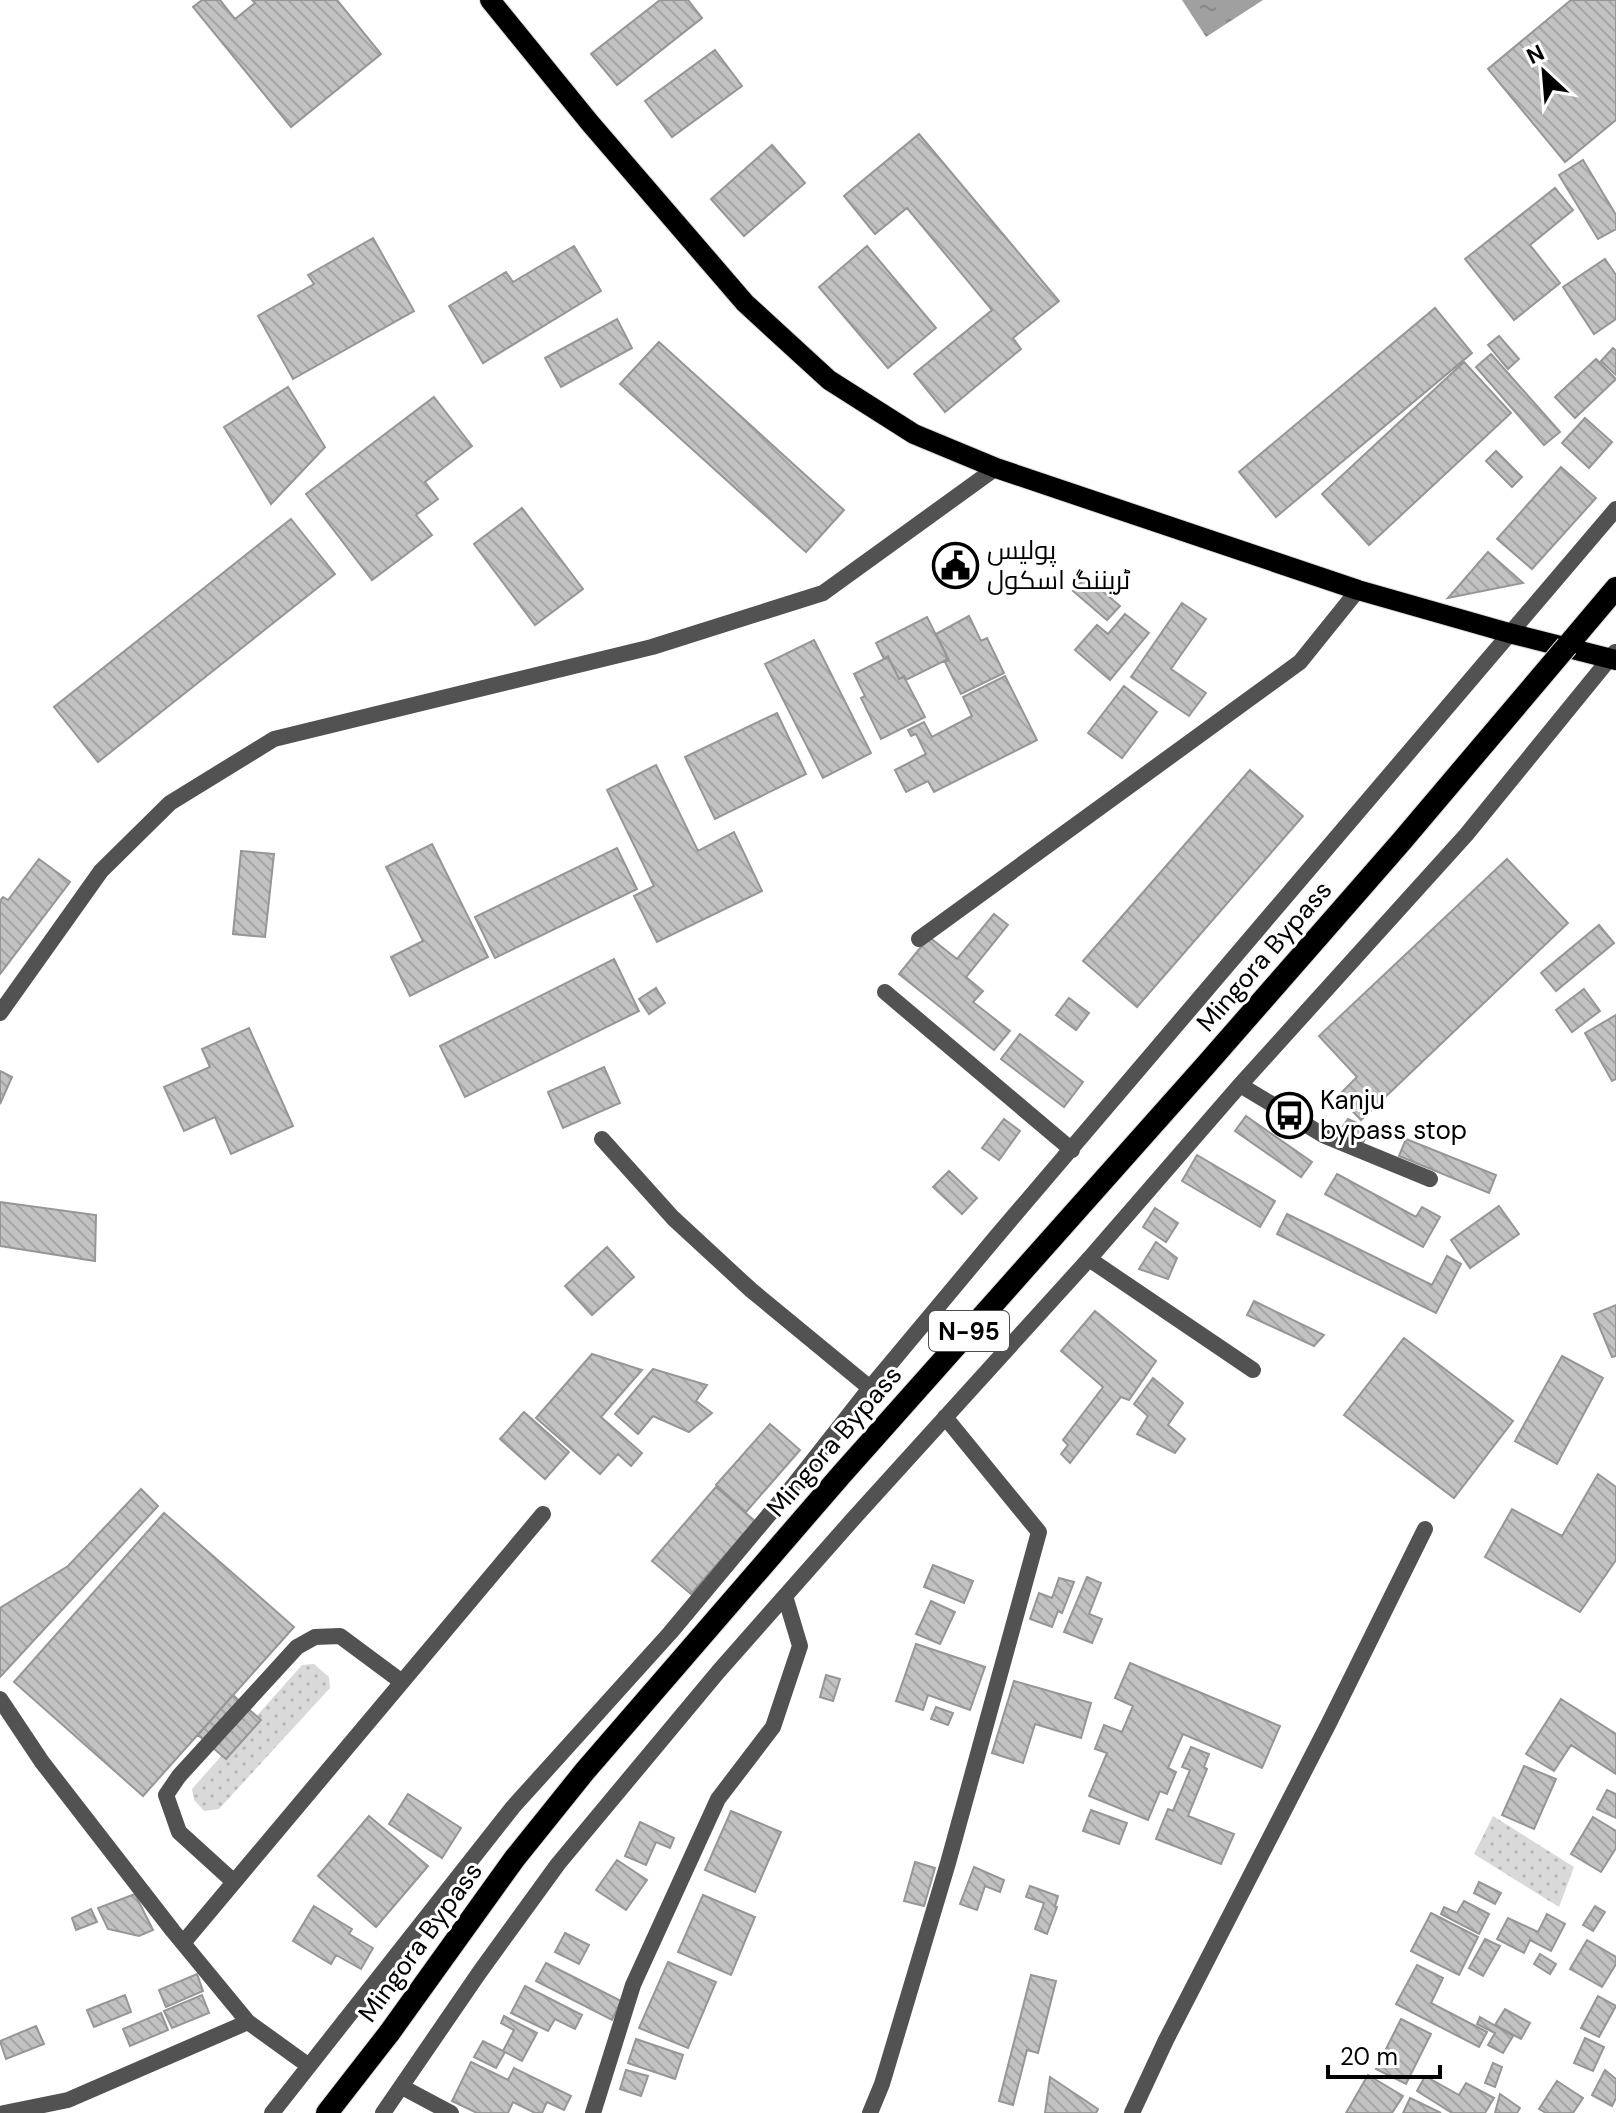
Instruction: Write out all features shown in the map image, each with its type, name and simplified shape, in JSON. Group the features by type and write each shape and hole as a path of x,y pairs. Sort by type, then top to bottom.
{"highway":[{"name":"Mingora Bypass","path":"327,2113 390,2032 515,1858 585,1771 841,1475 1401,842 1616,588"}],"main road":[{"path":"490,0 590,123 745,303 829,380 914,434 996,468 1358,590 1509,633 1614,656"}],"street":[{"path":"0,1013 101,871 170,803 274,739 652,647 823,593 996,468"},
{"path":"272,2113 513,1807 670,1633 996,1237 1616,509"},
{"path":"919,939 1300,662 1358,590"},
{"path":"383,2113 558,1864 690,1705 1466,835 1614,656"},
{"path":"885,992 1072,1150"},
{"path":"1240,1085 1323,1135 1430,1179"},
{"path":"602,1139 673,1218 751,1290 870,1388"},
{"path":"1089,1259 1253,1370"},
{"path":"870,2113 882,2084 948,1863 1039,1532 945,1417"},
{"path":"183,1943 543,1514"},
{"path":"1132,2113 1425,1529"},
{"path":"593,2113 633,1985 718,1799 773,1727 800,1646 785,1596"},
{"path":"234,1882 179,1832 166,1795 179,1776 297,1647 315,1637 340,1636 402,1682"},
{"path":"0,1699 42,1762 248,2022 309,2066"},
{"path":"4,2113 68,2100 248,2022"},
{"path":"402,2087 451,2113"}],"shaded area":[{"path":"314,1664 329,1677 330,1688 219,1809 204,1811 194,1800 192,1789 302,1665"},
{"path":"1493,1816 1574,1867 1559,1907 1474,1854"}],"water":[{"path":"1182,0 1263,0 1206,37"}],"building":[{"path":"202,0 220,0 235,19 255,3 252,0 337,0 381,54 291,127 193,7"},
{"path":"660,0 688,0 702,18 617,85 591,54"},
{"path":"1571,0 1616,0 1616,120 1565,162 1488,69"},
{"path":"715,50 742,86 672,137 645,101"},
{"path":"919,134 1059,301 1013,338 1021,349 945,412 914,374 992,310 907,208 875,234 844,196"},
{"path":"772,145 805,183 744,236 711,199"},
{"path":"1583,160 1616,215 1616,229 1598,239 1559,175"},
{"path":"1555,188 1573,210 1530,245 1560,283 1514,320 1465,259"},
{"path":"373,238 414,311 293,379 258,316 314,284 308,275"},
{"path":"574,246 601,291 483,363 449,306 506,272 513,282"},
{"path":"867,246 936,328 888,368 819,287"},
{"path":"1605,259 1616,275 1616,319 1594,334 1563,287"},
{"path":"1435,308 1472,353 1276,517 1239,472"},
{"path":"617,319 632,348 561,387 545,358"},
{"path":"1499,336 1519,359 1508,369 1488,345"},
{"path":"659,342 844,510 806,552 620,384"},
{"path":"1613,348 1616,351 1616,375 1601,361"},
{"path":"1491,354 1560,432 1544,445 1476,367"},
{"path":"1596,359 1616,379 1575,418 1555,397"},
{"path":"1464,362 1511,413 1369,545 1322,494"},
{"path":"288,387 325,447 271,504 224,427"},
{"path":"434,397 472,446 425,482 438,499 416,515 432,535 372,580 306,494"},
{"path":"1585,418 1612,442 1589,468 1562,443"},
{"path":"1496,451 1522,477 1512,487 1486,461"},
{"path":"1561,467 1596,498 1532,569 1497,539"},
{"path":"522,508 583,589 535,625 474,544"},
{"path":"291,519 335,574 98,762 54,707"},
{"path":"1488,552 1523,583 1448,598"},
{"path":"1086,577 1120,606 1107,620 1073,591"},
{"path":"1182,603 1206,619 1171,669 1206,693 1189,716 1131,677"},
{"path":"1125,614 1149,633 1110,680 1075,650 1097,625 1108,634"},
{"path":"969,616 981,641 987,638 1004,673 961,694 945,662 949,660 936,634"},
{"path":"927,617 948,659 906,680 904,676 899,679 888,656 884,659 876,643"},
{"path":"814,640 871,753 823,778 765,664"},
{"path":"888,657 899,679 904,677 925,717 881,739 861,698 865,696 854,674"},
{"path":"1005,676 1037,740 934,792 928,781 906,792 895,770 926,754 916,734 911,736 908,730 924,722 932,737 972,716 963,697"},
{"path":"1124,686 1157,712 1122,758 1088,733"},
{"path":"777,713 806,774 715,819 685,757"},
{"path":"656,765 698,851 734,832 762,891 657,942 634,896 654,886 607,790"},
{"path":"1250,770 1303,816 1137,1007 1083,961"},
{"path":"432,844 488,957 410,996 391,957 423,941 386,867"},
{"path":"617,848 637,889 495,958 475,917"},
{"path":"241,851 274,854 265,937 233,934"},
{"path":"39,859 70,882 0,974 0,901 3,897 8,900"},
{"path":"1507,859 1568,923 1361,1120 1338,1096 1357,1077 1319,1036"},
{"path":"994,914 1008,925 966,977 983,991 973,1002 1010,1031 994,1050 899,974 929,937 957,959"},
{"path":"1599,925 1614,943 1556,991 1541,973"},
{"path":"614,959 639,1011 465,1097 440,1046"},
{"path":"656,988 665,1003 649,1014 639,999"},
{"path":"1584,989 1600,1011 1572,1032 1556,1010"},
{"path":"1069,998 1089,1013 1076,1030 1056,1015"},
{"path":"1616,1015 1616,1079 1612,1081 1585,1033"},
{"path":"249,1028 293,1126 231,1154 215,1117 184,1131 164,1087 210,1067 202,1049"},
{"path":"1020,1034 1083,1082 1064,1107 1001,1059"},
{"path":"604,1067 620,1103 563,1128 548,1092"},
{"path":"0,1071 12,1077 0,1104"},
{"path":"1246,1116 1312,1162 1301,1177 1235,1131"},
{"path":"1004,1119 1020,1131 999,1160 982,1148"},
{"path":"1348,1119 1370,1129 1363,1143 1340,1131"},
{"path":"1406,1139 1496,1175 1489,1193 1399,1156"},
{"path":"1197,1155 1275,1201 1260,1227 1182,1181"},
{"path":"949,1171 977,1198 962,1214 933,1187"},
{"path":"1337,1174 1416,1217 1422,1207 1440,1217 1423,1247 1325,1194"},
{"path":"0,1202 96,1215 95,1261 0,1246"},
{"path":"1499,1206 1519,1234 1470,1268 1451,1240"},
{"path":"1155,1208 1178,1223 1166,1242 1143,1227"},
{"path":"1287,1214 1432,1285 1447,1256 1461,1264 1436,1313 1277,1234"},
{"path":"1156,1242 1177,1258 1168,1279 1139,1269"},
{"path":"607,1247 634,1277 592,1315 565,1286"},
{"path":"1254,1301 1324,1335 1314,1346 1247,1315"},
{"path":"1616,1305 1616,1356 1612,1357 1594,1314"},
{"path":"1095,1311 1156,1361 1129,1400 1121,1397 1070,1463 1061,1454 1068,1445 1063,1440 1103,1387 1061,1351"},
{"path":"1404,1338 1513,1421 1454,1498 1344,1415"},
{"path":"592,1354 642,1370 601,1417 642,1453 631,1466 618,1454 600,1474 536,1418"},
{"path":"1562,1356 1603,1378 1557,1464 1515,1441"},
{"path":"653,1369 707,1385 696,1401 712,1413 689,1432 653,1416 638,1434 615,1414"},
{"path":"1153,1378 1183,1403 1168,1425 1185,1439 1175,1453 1137,1434 1148,1416 1134,1404"},
{"path":"524,1412 569,1452 545,1479 500,1439"},
{"path":"770,1424 800,1450 746,1512 716,1485"},
{"path":"1598,1474 1616,1487 1616,1560 1580,1612 1485,1557 1512,1509 1562,1536"},
{"path":"716,1487 755,1521 691,1594 652,1561"},
{"path":"141,1489 158,1506 0,1677 0,1608 68,1566"},
{"path":"164,1513 294,1627 143,1796 14,1682"},
{"path":"933,1565 973,1581 964,1603 924,1587"},
{"path":"1087,1577 1101,1583 1089,1614 1102,1619 1092,1643 1064,1632"},
{"path":"1059,1578 1074,1582 1062,1613 1058,1611 1052,1627 1030,1619 1039,1593 1052,1598"},
{"path":"931,1601 955,1612 940,1644 916,1634"},
{"path":"916,1644 985,1667 970,1710 928,1695 923,1710 896,1701"},
{"path":"1130,1663 1280,1726 1262,1768 1183,1734 1168,1768 1176,1772 1167,1794 1160,1791 1148,1820 1089,1796 1107,1753 1095,1749 1104,1725 1122,1732 1133,1706 1115,1698"},
{"path":"826,1675 840,1679 833,1701 820,1697"},
{"path":"1014,1681 1091,1703 1081,1738 1035,1724 1023,1763 992,1753"},
{"path":"233,1695 261,1720 226,1759 198,1735"},
{"path":"1561,1699 1616,1734 1616,1774 1571,1745 1554,1771 1526,1754"},
{"path":"936,1707 953,1713 948,1725 931,1719"},
{"path":"1191,1747 1209,1754 1204,1767 1207,1769 1188,1816 1234,1834 1221,1864 1156,1839 1168,1809 1173,1811 1190,1770 1182,1767"},
{"path":"1524,1766 1556,1779 1534,1829 1502,1815"},
{"path":"1607,1790 1616,1794 1616,1818 1597,1809"},
{"path":"408,1794 461,1828 442,1858 389,1824"},
{"path":"1091,1810 1127,1823 1119,1844 1083,1831"},
{"path":"731,1811 781,1832 755,1892 705,1870"},
{"path":"369,1816 428,1866 376,1927 318,1876"},
{"path":"1593,1817 1616,1831 1616,1848 1601,1872 1571,1854"},
{"path":"640,1822 674,1838 670,1848 656,1842 646,1865 625,1856"},
{"path":"617,1860 647,1880 626,1910 596,1890"},
{"path":"915,1862 935,1868 924,1906 904,1901"},
{"path":"974,1867 1004,1880 1000,1892 985,1886 977,1910 960,1904"},
{"path":"1479,1882 1501,1893 1495,1904 1474,1893"},
{"path":"1030,1886 1058,1896 1047,1934 1035,1929 1044,1903 1026,1897"},
{"path":"135,1894 153,1930 139,1936 108,1929 98,1908"},
{"path":"703,1895 755,1917 731,1975 678,1952"},
{"path":"1464,1901 1489,1914 1479,1934 1441,1914 1444,1907 1457,1913"},
{"path":"314,1906 352,1929 349,1934 373,1948 361,1969 336,1955 331,1964 293,1941"},
{"path":"1595,1906 1605,1912 1593,1931 1583,1925"},
{"path":"91,1909 97,1922 76,1930 72,1918"},
{"path":"1431,1913 1478,1937 1459,1975 1411,1951"},
{"path":"1547,1914 1565,1924 1551,1951 1530,1940 1524,1953 1497,1939 1508,1918 1538,1932"},
{"path":"565,1933 589,1945 579,1964 555,1952"},
{"path":"1485,1939 1500,1946 1483,1976 1469,1968"},
{"path":"1587,1940 1616,1957 1616,1964 1602,1987 1570,1969"},
{"path":"1540,1954 1556,1964 1550,1974 1534,1964"},
{"path":"668,1962 716,1982 688,2048 639,2028"},
{"path":"546,1963 621,2001 612,2020 536,1981"},
{"path":"1417,1965 1443,1978 1431,2003 1487,2032 1479,2047 1396,2004"},
{"path":"197,1974 203,1991 166,2007 159,1990"},
{"path":"1031,1975 1056,1981 1038,2053 1027,2050 1013,2105 999,2101"},
{"path":"525,1986 582,2015 575,2029 555,2019 548,2031 511,2013"},
{"path":"125,1995 131,2012 94,2027 87,2010"},
{"path":"202,1995 209,2013 172,2028 164,2011"},
{"path":"1598,1996 1616,2006 1599,2037 1581,2028"},
{"path":"1505,2009 1530,2023 1521,2039 1495,2025"},
{"path":"161,2013 168,2030 130,2046 123,2029"},
{"path":"504,2016 537,2033 522,2061 505,2052 496,2068 474,2057 483,2041 503,2051 514,2030 501,2023"},
{"path":"1480,2017 1513,2036 1503,2053 1488,2045 1495,2033 1477,2024"},
{"path":"1401,2019 1431,2034 1406,2084 1376,2069"},
{"path":"36,2026 44,2044 6,2059 0,2041"},
{"path":"1585,2038 1604,2047 1593,2071 1574,2063"},
{"path":"636,2039 683,2055 675,2079 628,2063"},
{"path":"471,2062 508,2080 514,2068 571,2096 564,2110 547,2102 542,2113 535,2113 513,2102 508,2113 477,2113 452,2101"},
{"path":"1493,2063 1502,2067 1495,2087 1485,2083"},
{"path":"626,2070 648,2076 641,2096 620,2089"},
{"path":"1605,2070 1616,2079 1616,2098 1612,2106 1592,2095"},
{"path":"1368,2075 1403,2096 1392,2113 1346,2113"},
{"path":"1425,2076 1459,2095 1466,2083 1494,2098 1485,2113 1452,2113 1417,2091"},
{"path":"1050,2077 1098,2109 1096,2113 1045,2113"},
{"path":"1557,2081 1583,2098 1573,2113 1546,2113 1539,2109"},
{"path":"1500,2094 1520,2108 1517,2113 1495,2113"},
{"path":"1410,2098 1441,2113 1403,2113"}],"place":[{"name":"پولیس ٹریننگ اسکول","path":"956,565"},
{"name":"Kanju bypass stop","path":"1289,1115"}]}
